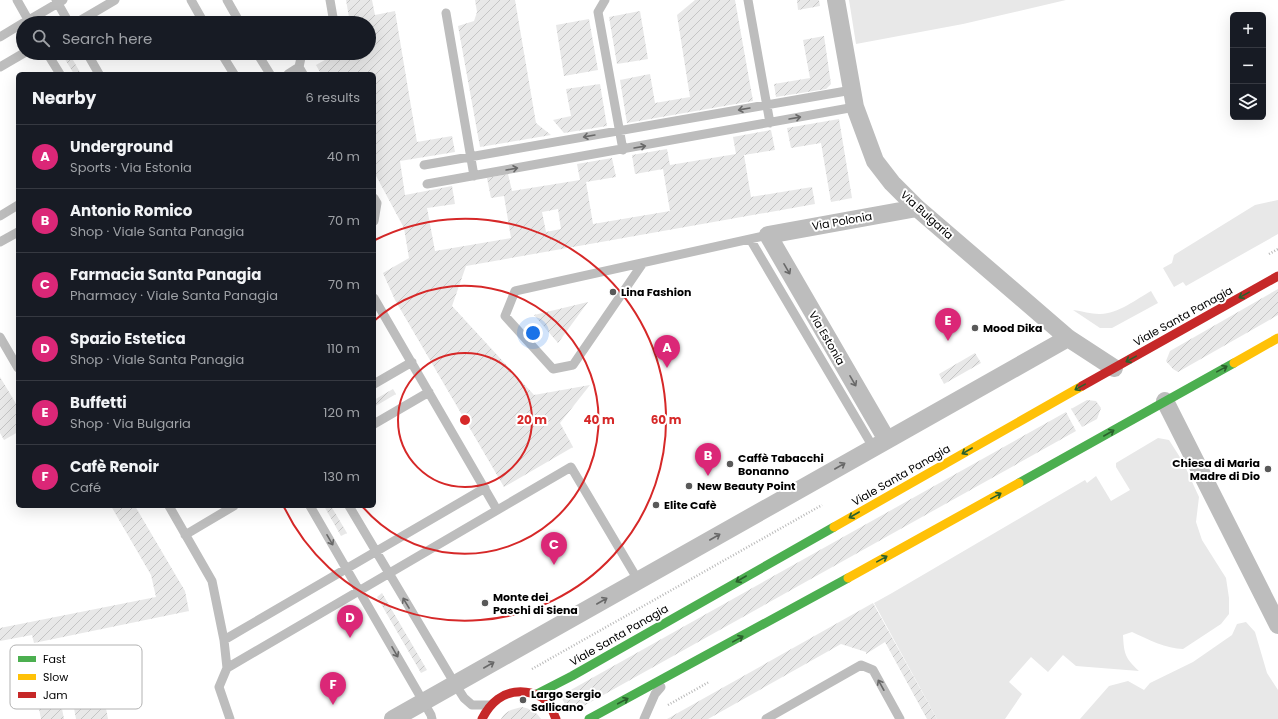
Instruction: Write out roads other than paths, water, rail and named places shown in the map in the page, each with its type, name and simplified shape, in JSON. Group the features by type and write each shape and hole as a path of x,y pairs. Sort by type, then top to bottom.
{"main road":[{"name":"Viale Santa Panagia","path":"535,695 572,676 1278,276"},
{"path":"589,719 673,675 1278,338"},
{"path":"482,719 490,705 497,698 516,691 526,692 544,700 551,707 556,719"}],"street":[{"name":"Via Bulgaria","path":"836,0 853,99 875,161 892,183 917,208 1068,338 1114,368"},
{"name":"Via Polonia","path":"768,235 917,208"},
{"name":"Via Estonia","path":"768,235 880,443"},
{"path":"393,719 1068,338"},
{"path":"1165,401 1278,625"}],"lane":[{"path":"17,0 24,16"},
{"path":"88,16 115,0"},
{"path":"191,0 200,16"},
{"path":"226,0 236,16"},
{"path":"330,0 333,16"},
{"path":"606,0 598,12 622,150"},
{"path":"748,0 770,123"},
{"path":"35,16 59,1 66,16"},
{"path":"446,13 474,176"},
{"path":"0,37 16,28"},
{"path":"0,67 16,58"},
{"path":"51,60 59,72"},
{"path":"91,60 98,72"},
{"path":"225,60 233,72"},
{"path":"261,60 269,72"},
{"path":"301,71 302,60"},
{"path":"424,165 766,105 853,99"},
{"path":"427,184 770,123 853,99"},
{"path":"0,216 16,206"},
{"path":"0,242 16,233"},
{"path":"644,263 573,365 553,369 505,316 515,291 768,235"},
{"path":"750,239 880,443"},
{"path":"376,301 497,510"},
{"path":"0,337 16,365"},
{"path":"376,383 412,362"},
{"path":"376,423 429,392"},
{"path":"227,668 571,467 638,580"},
{"path":"224,640 485,488"},
{"path":"170,508 212,581 224,640 227,668 219,687 230,719"},
{"path":"185,535 231,508"},
{"path":"311,508 360,590 424,702 432,719"},
{"path":"351,508 464,698 472,705 490,705"},
{"path":"766,719 861,665 873,670 900,719"},
{"path":"644,719 655,694 673,675"}],"place":[{"name":"Lina Fashion","path":"613,292"},
{"name":"Mood Dika","path":"975,328"},
{"name":"Buffetti","path":"948,341"},
{"name":"Underground","path":"667,368"},
{"name":"Caffè Tabacchi Bonanno","path":"730,464"},
{"name":"Chiesa di Maria Madre di Dio","path":"1268,469"},
{"name":"Antonio Romico","path":"708,476"},
{"name":"New Beauty Point","path":"689,486"},
{"name":"Elite Cafè","path":"656,505"},
{"name":"Farmacia Santa Panagia","path":"554,565"},
{"name":"Monte dei Paschi di Siena","path":"485,603"},
{"name":"Spazio Estetica","path":"350,638"},
{"name":"Largo Sergio Sallicano","path":"523,700"},
{"name":"Cafè Renoir","path":"333,705"}]}
